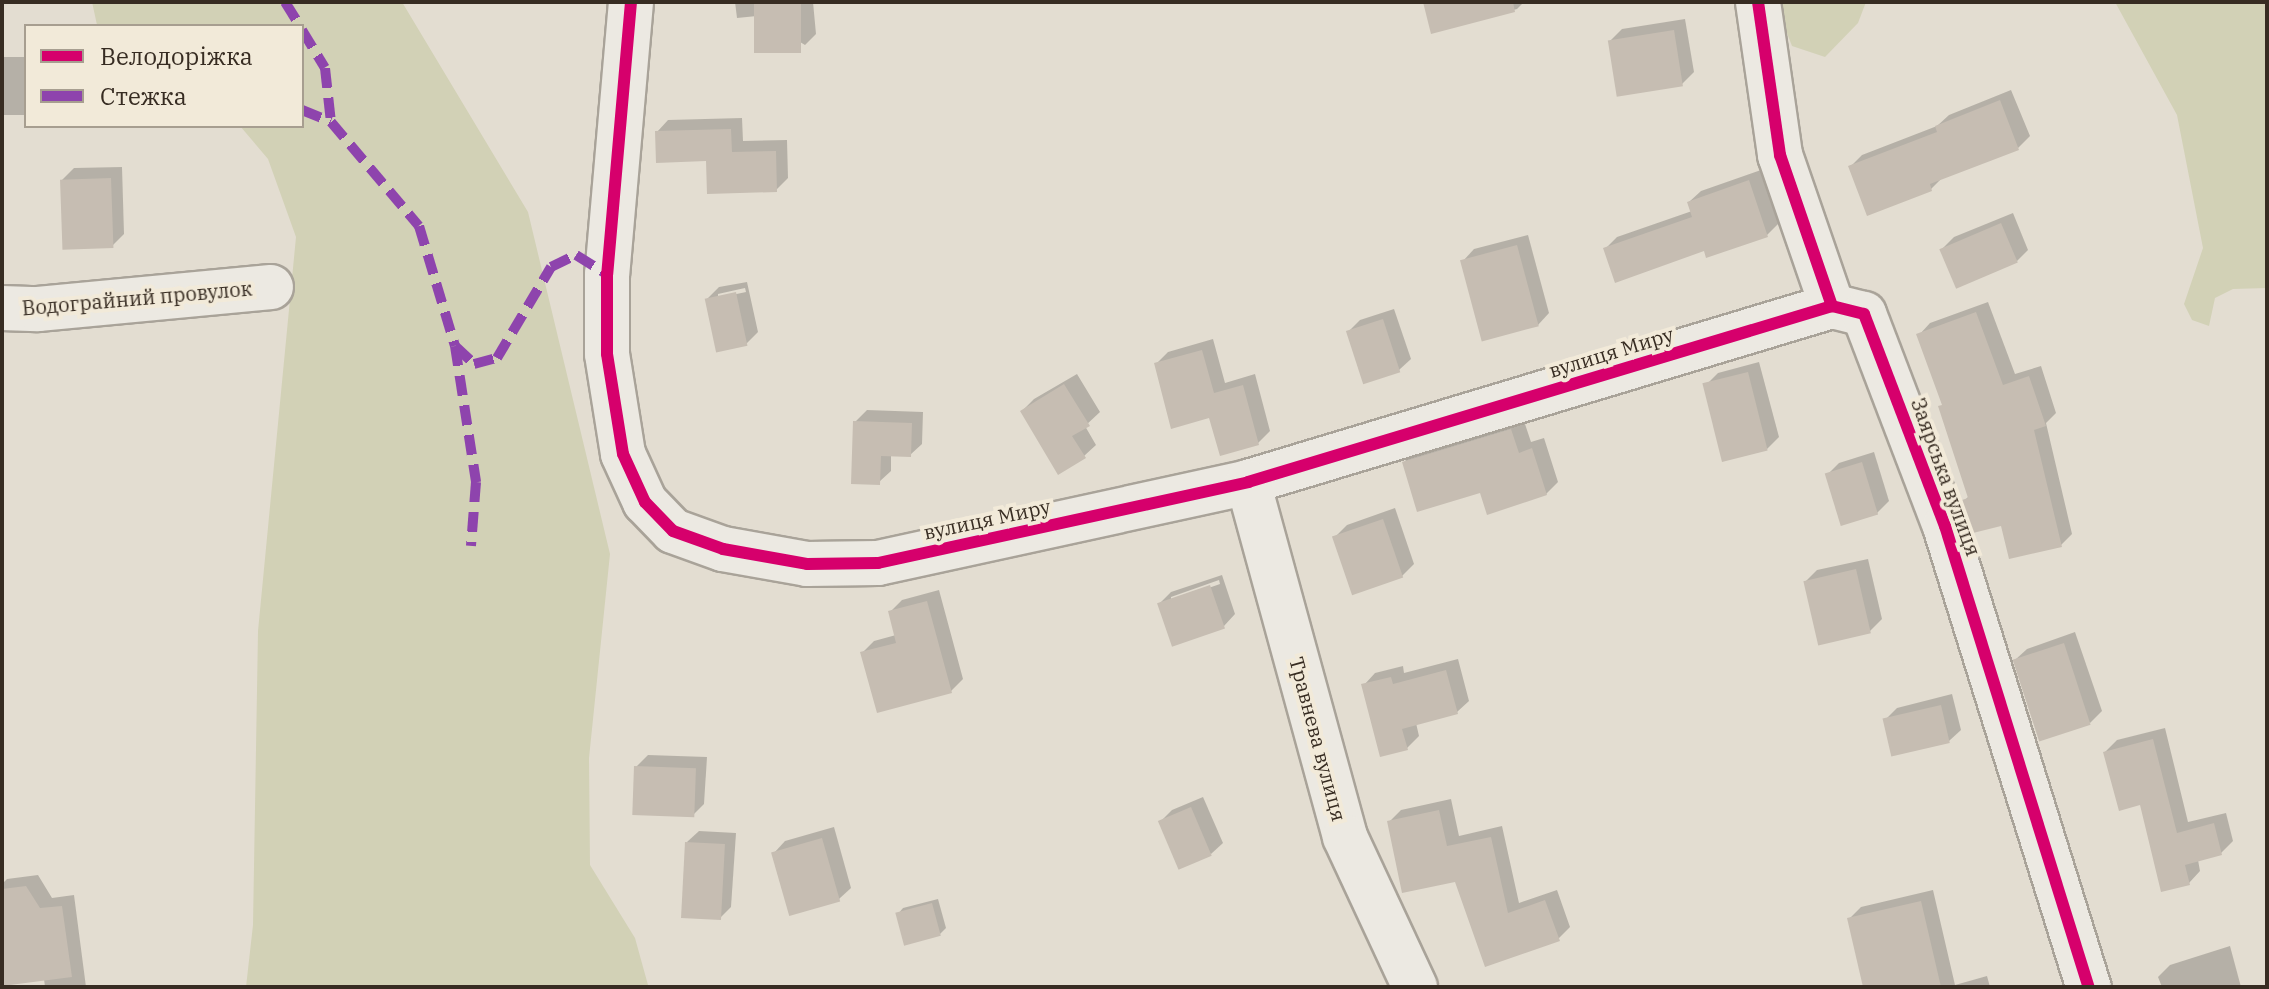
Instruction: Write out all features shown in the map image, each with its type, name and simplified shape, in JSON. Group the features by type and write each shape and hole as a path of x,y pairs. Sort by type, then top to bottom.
{"street":[{"name":"вулиця Миру","path":"631,2 607,274 607,354 623,454 645,502 673,531 723,549 807,564 878,563 1248,482 1832,306"},
{"path":"1758,2 1780,155 1832,306"},
{"name":"Водограйний провулок","path":"2,308 38,309 271,287"},
{"name":"Заярська вулиця","path":"1832,306 1864,314 1945,526 2089,987"},
{"name":"Травнева вулиця","path":"1248,482 1345,837 1415,987"}],"green space":[{"path":"92,2 402,2 528,212 610,554 589,758 590,865 635,938 648,985 246,987 253,925 258,631 296,237 268,159 242,128 304,128 304,24 97,24"},
{"path":"1775,2 1866,2 1858,23 1825,57 1792,46"},
{"path":"2115,2 2267,2 2267,288 2233,289 2215,298 2209,326 2192,320 2184,304 2203,248 2177,115"}],"building":[{"path":"754,2 801,2 801,53 754,53"},
{"path":"1423,2 1513,2 1515,12 1431,34"},
{"path":"1674,30 1683,86 1617,97 1608,40"},
{"path":"2000,100 2019,150 1930,184 1932,191 1867,216 1848,166 1937,132 1935,126"},
{"path":"731,129 732,152 776,151 777,192 707,194 706,161 656,163 655,131"},
{"path":"111,178 113,248 62,250 60,180"},
{"path":"1749,180 1768,237 1706,258 1704,251 1615,283 1603,248 1692,217 1687,202"},
{"path":"2001,223 2018,263 1956,289 1939,249"},
{"path":"1517,245 1539,326 1482,341 1460,260"},
{"path":"736,292 747,346 716,352 705,299"},
{"path":"1976,312 2003,385 2029,376 2046,426 2034,430 2062,547 2009,559 2001,526 1973,533 1962,500 1968,498 1938,406 1942,405 1916,334"},
{"path":"1383,319 1400,372 1363,384 1346,331"},
{"path":"1202,350 1214,393 1243,385 1259,445 1220,456 1209,418 1171,429 1154,363"},
{"path":"1748,372 1768,451 1722,462 1702,383"},
{"path":"1064,384 1090,426 1072,436 1086,458 1058,475 1020,411"},
{"path":"853,421 912,423 911,457 881,456 880,485 851,484"},
{"path":"1511,429 1519,453 1532,448 1547,495 1487,515 1480,493 1417,512 1402,462"},
{"path":"1862,462 1878,515 1841,526 1825,473"},
{"path":"1383,519 1403,578 1352,595 1332,537"},
{"path":"1856,569 1871,633 1818,645 1803,581"},
{"path":"1210,585 1225,628 1172,647 1157,603"},
{"path":"927,601 952,693 877,713 860,652 896,643 888,611"},
{"path":"2064,643 2091,725 2039,741 2013,660"},
{"path":"1446,670 1458,714 1402,729 1408,750 1380,757 1361,684 1391,677 1393,684"},
{"path":"1941,705 1950,743 1891,756 1883,718"},
{"path":"2153,739 2177,833 2214,823 2222,855 2185,865 2190,885 2161,892 2140,805 2119,811 2103,752"},
{"path":"634,766 696,768 694,817 632,815"},
{"path":"1191,807 1212,856 1179,870 1158,821"},
{"path":"1439,810 1447,846 1491,837 1508,913 1545,900 1560,941 1485,967 1455,882 1402,893 1387,821"},
{"path":"822,838 840,901 789,916 771,853"},
{"path":"685,842 725,844 721,920 681,918"},
{"path":"26,886 40,908 62,906 72,977 2,986 2,889"},
{"path":"1921,901 1941,987 1863,987 1847,918"},
{"path":"932,903 941,936 904,946 895,913"}],"marked path":[{"path":"285,2 299,24"},
{"path":"304,33 325,68 331,122"},
{"path":"304,111 331,122 419,226 455,346 474,364 497,358 551,267 576,255 607,274"},
{"path":"455,346 476,482 471,546"}],"cycle path":[{"path":"631,2 607,274 607,354 623,454 645,502 673,531 723,549 807,564 878,563 1248,482 1832,306"},
{"path":"1758,2 1780,155 1832,306 1864,314 1945,526 2089,987"}]}
